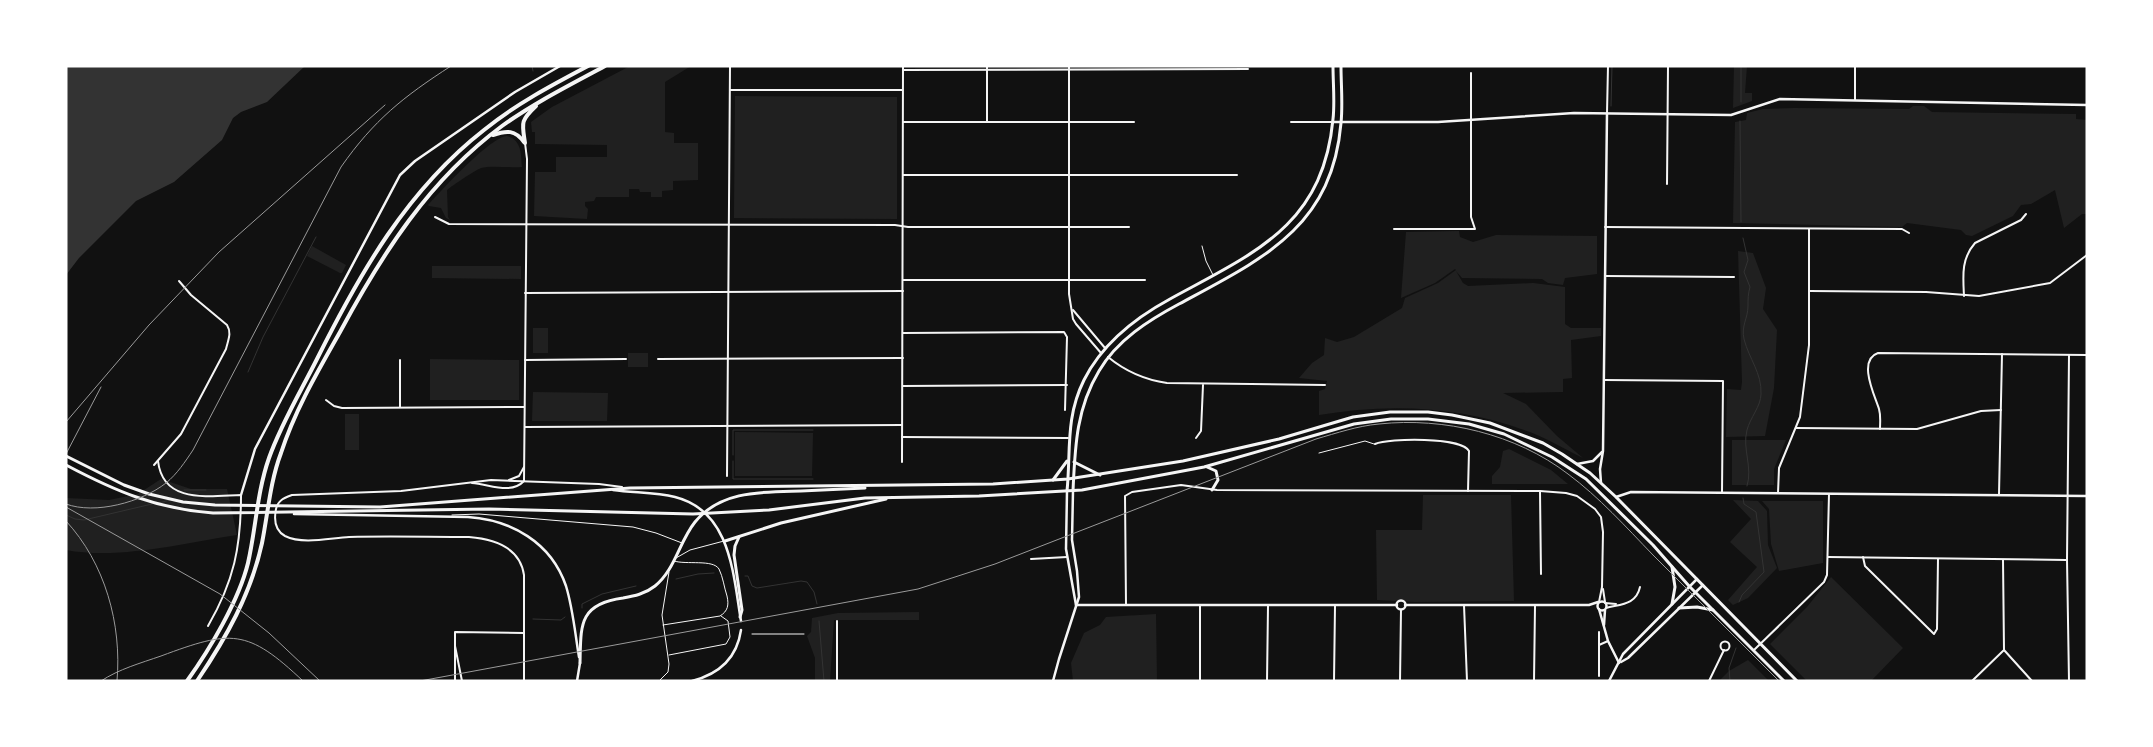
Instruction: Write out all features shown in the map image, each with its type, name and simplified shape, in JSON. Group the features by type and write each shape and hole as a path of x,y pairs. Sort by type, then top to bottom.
{"highway":[{"path":"187,681 222,624 244,577 260,489 270,456 324,346 376,251 409,203 460,150 509,112 535,95 588,66"},
{"path":"197,681 230,629 251,580 262,543 268,502 280,454 303,400 383,255 426,196 489,136 542,100 605,66"},
{"path":"525,143 523,120 542,100"},
{"path":"489,136 504,131 512,132 520,136 525,143"}],"main road":[{"path":"1067,491 1068,438 1072,415 1085,378 1105,348 1144,314 1262,246 1297,216 1313,192 1320,178 1328,151 1333,122 1333,66"},
{"path":"1073,491 1076,438 1081,412 1093,381 1108,357 1130,336 1151,320 1264,256 1300,224 1311,211 1327,183 1335,158 1341,122 1341,66"},
{"path":"66,456 124,485 168,499 207,505 296,507 416,506 630,488 993,484 1074,479 1193,459 1279,439 1353,417 1398,412 1452,415 1490,423 1543,443 1577,464 1616,497 1797,681"},
{"path":"66,464 124,493 161,506 213,514 489,509 668,514 746,512 893,497 979,496 1073,491 1204,467 1354,424 1391,419 1428,419 1469,424 1504,434 1522,442 1565,465 1586,479 1784,681"},
{"path":"1053,480 1067,460"},
{"path":"1074,462 1100,475"},
{"path":"1204,467 1216,471 1218,480 1212,490"},
{"path":"580,663 582,623 591,608 605,601 645,592 654,586 670,569 694,523 705,513 728,499 746,494 884,486"},
{"path":"725,541 786,521 893,497"},
{"path":"1608,500 1616,497"},
{"path":"740,536 734,550 742,610 741,619"},
{"path":"1672,566 1675,586 1672,604"},
{"path":"1679,608 1698,607 1714,611"}],"street":[{"path":"208,626 227,591 235,565 241,530 241,495 255,449 400,175 415,161 531,82 560,66"},
{"path":"727,476 730,66"},
{"path":"1601,483 1608,66"},
{"path":"1667,184 1668,66"},
{"path":"1855,66 1855,100"},
{"path":"902,462 903,68 1248,69"},
{"path":"987,68 987,122"},
{"path":"1068,68 1068,280 1073,319 1080,330 1101,353 1118,365 1154,381 1203,385 1325,385"},
{"path":"1394,229 1474,229 1472,216 1471,73"},
{"path":"730,90 903,90"},
{"path":"1291,122 1471,120 1540,114 1731,114 1780,99 2087,105"},
{"path":"903,122 1134,122"},
{"path":"470,483 508,488 517,486 524,480 527,223 527,159 525,143"},
{"path":"904,175 1237,175"},
{"path":"1964,296 1963,266 1969,249 1975,243 2021,220 2026,214"},
{"path":"435,216 449,224 1129,227"},
{"path":"1605,227 1902,229 1909,233"},
{"path":"1778,493 1779,468 1800,417 1810,345 1809,229"},
{"path":"1810,291 1926,292 1979,296 2050,283 2087,255"},
{"path":"1605,276 1734,277"},
{"path":"903,280 1145,280"},
{"path":"154,464 181,434 226,349 230,336 230,330 226,325 191,295 179,281"},
{"path":"525,293 903,290"},
{"path":"1072,310 1105,348 1108,357"},
{"path":"902,333 1064,332 1067,337 1067,384 1064,410"},
{"path":"1880,429 1880,414 1868,381 1870,360 1874,354 2087,355"},
{"path":"1999,495 2002,354"},
{"path":"2069,355 2067,496 2069,681"},
{"path":"658,359 903,358"},
{"path":"525,360 626,359"},
{"path":"400,360 400,407"},
{"path":"1604,380 1724,381 1722,492"},
{"path":"903,386 1067,384"},
{"path":"1196,438 1201,431 1203,385"},
{"path":"326,400 340,407 524,407"},
{"path":"1796,428 1917,429 1982,411 2001,410"},
{"path":"524,427 902,425"},
{"path":"902,437 1068,438"},
{"path":"1375,444 1383,441 1417,440 1452,443 1467,448 1469,452 1468,491"},
{"path":"1577,464 1593,461 1603,451"},
{"path":"158,461 163,479 172,488 182,493 206,496 241,495"},
{"path":"507,480 519,476 524,464"},
{"path":"524,681 523,568 518,557 505,546 483,538 469,537 349,537 304,540 290,538 278,530 274,517 280,500 292,495 401,491 507,480 599,484 630,488"},
{"path":"1126,605 1125,496 1132,492 1180,485 1212,490 1540,491 1572,494 1590,505 1599,514 1603,525 1602,587 1598,608 1608,641 1619,663"},
{"path":"612,490 677,498 690,503 705,513 717,527 725,541 741,619"},
{"path":"1067,491 1065,533 1067,557 1076,605"},
{"path":"1054,681 1079,597 1078,571 1072,540 1073,491"},
{"path":"1540,491 1541,574"},
{"path":"1616,497 1631,492 2087,496"},
{"path":"1754,650 1824,582 1827,575 1828,557 1828,494"},
{"path":"294,514 468,517 496,520 512,526 541,546 557,566 565,584 572,612 580,663 577,681"},
{"path":"1031,559 1067,557"},
{"path":"1828,557 2067,560"},
{"path":"1863,557 1865,566 1934,634 1938,629 1938,559"},
{"path":"2003,560 2004,650 2032,681"},
{"path":"1609,681 1623,654 1697,578"},
{"path":"1619,663 1628,658 1703,584"},
{"path":"1602,587 1605,602 1604,626"},
{"path":"1589,605 1605,609 1632,601 1639,593 1640,587"},
{"path":"1076,605 1397,605 1400,601 1405,605 1589,605 1599,602 1618,604"},
{"path":"1200,605 1200,681"},
{"path":"1267,681 1268,605"},
{"path":"1334,681 1335,605"},
{"path":"1397,605 1401,610 1400,681"},
{"path":"1401,610 1405,608 1405,605"},
{"path":"1464,605 1467,681"},
{"path":"1534,681 1535,605"},
{"path":"837,621 837,681"},
{"path":"692,681 716,672 728,662 736,649 741,630"},
{"path":"455,681 455,632 524,633"},
{"path":"1599,632 1599,676"},
{"path":"1599,645 1608,641"},
{"path":"455,644 462,681"},
{"path":"1709,681 1724,650"},
{"path":"1972,681 2004,650"}],"lane":[{"path":"1202,246 1206,261 1214,275"},
{"path":"1319,453 1365,441 1375,444"},
{"path":"434,517 479,514 633,527 682,543"},
{"path":"674,560 690,550 725,541"},
{"path":"663,625 720,616 726,612 728,600 719,570 715,565 708,563 693,564 674,560"},
{"path":"659,681 668,672 669,655 663,625 666,583 670,569"},
{"path":"669,655 726,644 730,637 728,621 720,616"},
{"path":"752,634 804,634"}],"shaded area":[{"path":"66,66 305,66 267,102 241,112 233,118 222,140 174,182 136,201 79,258 66,275"},
{"path":"630,66 691,66 665,82 665,132 674,133 674,143 698,143 698,180 673,181 673,190 662,191 662,197 651,197 651,192 629,189 629,197 596,197 594,201 585,202 585,206 588,209 587,219 534,216 535,172 556,172 556,157 607,157 607,145 535,144 535,132 532,132 531,122 552,107"},
{"path":"1734,66 1747,66 1745,93 1752,93 1752,101 1733,108"},
{"path":"735,96 897,97 897,219 734,218"},
{"path":"1913,106 1924,106 1932,112 2076,114 2076,119 2087,120 2087,214 2082,214 2064,228 2055,190 2031,204 2021,205 2013,216 1972,236 1966,235 1961,230 1907,223 1902,227 1733,223 1735,122 1746,120 1747,113 1763,109 1909,109"},
{"path":"507,136 518,144 522,167 481,168 447,190 448,217 450,220 446,218 441,208 428,205 478,154 489,145"},
{"path":"1459,231 1460,237 1473,242 1496,235 1597,236 1597,274 1565,278 1563,285 1548,283 1542,279 1462,278 1456,271 1463,283 1468,286 1533,283 1565,287 1565,324 1571,328 1601,328 1601,336 1571,340 1572,378 1563,379 1563,392 1503,393 1526,404 1557,436 1583,458 1532,433 1474,416 1423,409 1397,408 1345,411 1319,415 1319,391 1325,389 1327,381 1299,378 1312,363 1324,355 1325,338 1337,342 1354,337 1402,308 1405,298 1438,283 1456,270 1435,283 1401,298 1406,232"},
{"path":"312,246 346,265 342,273 307,256"},
{"path":"1738,251 1753,253 1766,288 1763,309 1777,330 1774,388 1765,436 1726,437 1727,389 1741,390 1742,382"},
{"path":"432,266 521,266 521,279 432,278"},
{"path":"533,328 548,328 548,353 533,353"},
{"path":"628,353 648,353 648,367 628,367"},
{"path":"430,359 519,360 519,400 430,400"},
{"path":"533,392 608,393 607,421 532,421"},
{"path":"345,414 359,414 359,450 345,450"},
{"path":"735,432 813,433 812,476 735,476"},
{"path":"1732,440 1786,440 1774,469 1774,485 1732,485"},
{"path":"1509,449 1551,470 1568,484 1492,484 1492,476 1500,467 1503,451"},
{"path":"161,479 191,489 227,489 237,535 130,552 87,553 66,550 66,498 109,500 138,494"},
{"path":"1423,495 1511,495 1514,601 1415,602 1377,600 1376,530 1422,530"},
{"path":"1733,500 1758,501 1767,511 1768,545 1777,568 1748,598 1733,605 1728,600 1757,567 1730,542 1751,519"},
{"path":"1762,501 1823,501 1823,563 1779,571 1771,544 1769,509"},
{"path":"1831,577 1903,648 1871,681 1807,681 1770,644 1807,607"},
{"path":"919,612 919,620 834,620 830,681 815,681 815,658 807,636 811,632 812,618 838,613"},
{"path":"1156,614 1157,681 1073,681 1071,663 1084,633 1100,625 1106,617"},
{"path":"1748,660 1769,681 1719,681 1729,671"}],"waterway":[{"path":"532,66 533,71"},
{"path":"1611,106 1612,66"},
{"path":"1741,66 1741,102"},
{"path":"1740,121 1741,222"},
{"path":"248,372 263,337 316,237"},
{"path":"1743,238 1748,260 1744,272 1750,287 1743,334 1761,386 1761,398 1748,426 1746,437 1749,472 1747,486"},
{"path":"733,455 733,430 813,430"},
{"path":"733,461 733,479 813,479"},
{"path":"184,490 206,490"},
{"path":"1739,602 1742,595 1764,572 1756,512 1744,504 1743,498"},
{"path":"159,503 170,500"},
{"path":"66,515 84,520 152,504"},
{"path":"676,579 698,574 714,573"},
{"path":"745,576 748,576 752,586 757,588 801,581 807,582 814,592 817,604"},
{"path":"582,608 582,604 602,594 636,586"},
{"path":"533,619 561,620 565,617"},
{"path":"819,621 824,681"},
{"path":"1730,681 1729,668 1736,648"}],"railway":[{"path":"66,504 90,508 118,505 156,490 177,472 193,450 341,167 365,136 390,110 451,66"},
{"path":"66,422 149,325 219,252 385,105"},
{"path":"66,454 101,387"},
{"path":"420,681 918,589 995,564 1316,439 1363,426 1404,422 1454,426 1478,431 1526,448 1548,460 1591,492 1779,681"},
{"path":"66,507 220,594 269,633 320,681"},
{"path":"66,521 80,538 91,556 101,575 108,595 117,638 117,681"},
{"path":"101,681 115,673 185,647 205,641 222,639 237,639 252,643 267,651 303,681"}]}
